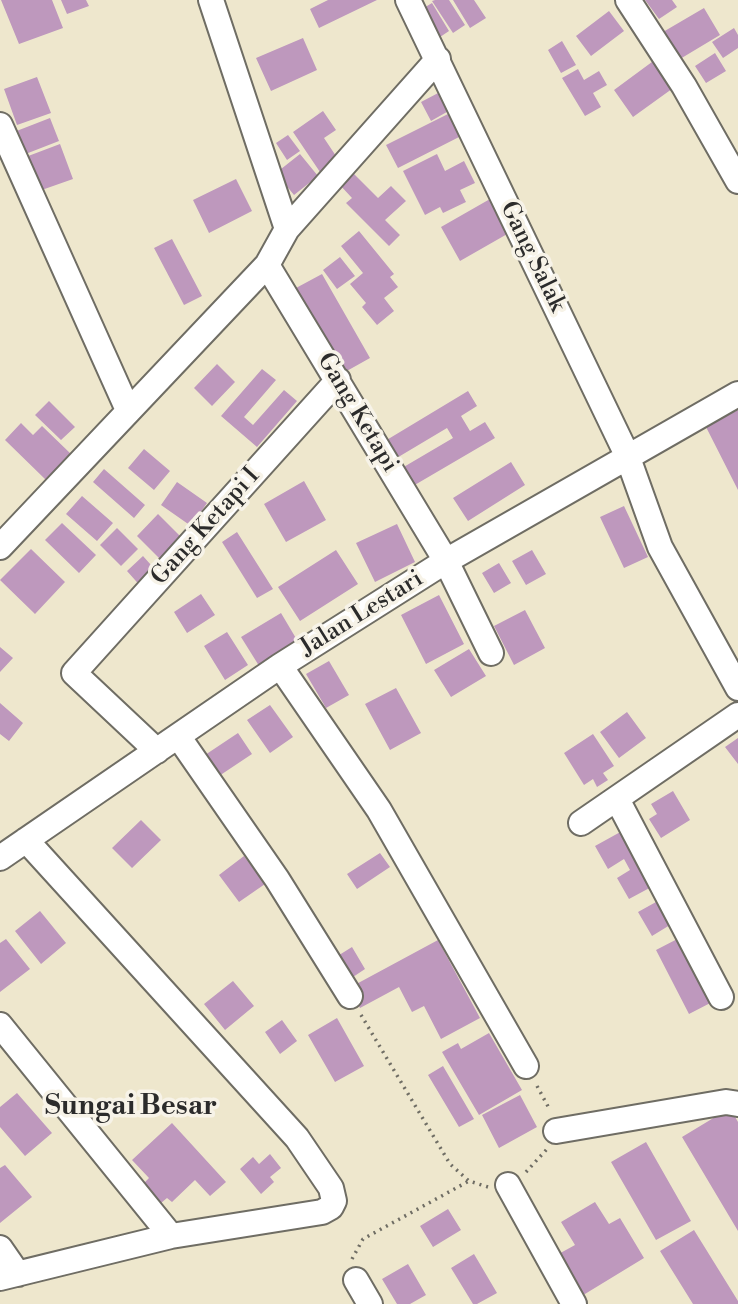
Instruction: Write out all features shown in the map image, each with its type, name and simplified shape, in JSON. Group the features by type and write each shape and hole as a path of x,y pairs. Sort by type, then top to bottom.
{"street":[{"path":"211,0 287,229"},
{"name":"Gang Salak","path":"409,0 627,455 660,547 738,688"},
{"path":"628,0 684,86 738,181"},
{"path":"0,547 267,265 287,229 438,59"},
{"path":"0,125 128,410"},
{"name":"Gang Ketapi","path":"267,265 446,561 491,653"},
{"name":"Gang Ketapi I","path":"157,751 74,673 338,380"},
{"name":"Jalan Lestari","path":"0,858 280,666 446,561 627,455 738,394"},
{"path":"280,666 379,810 526,1066"},
{"path":"582,823 738,715"},
{"path":"178,736 277,879 350,996"},
{"path":"617,799 721,997"},
{"path":"0,1248 9,1276 171,1236 322,1212 331,1207 334,1201 331,1188 297,1138 26,839"},
{"path":"0,1025 171,1236"},
{"path":"556,1131 726,1102 738,1104"},
{"path":"508,1185 574,1304"},
{"path":"356,1280 370,1304"}],"path":[{"path":"350,996 443,1152 469,1181 495,1188 508,1185 523,1176 543,1154 556,1131 550,1110 526,1066"},
{"path":"356,1280 352,1257 363,1239 469,1181"}],"building":[{"path":"1,0 52,0 63,28 19,44"},
{"path":"61,0 86,0 89,6 67,14"},
{"path":"328,0 377,0 319,28 310,9"},
{"path":"449,0 465,25 453,33 432,1"},
{"path":"453,0 474,0 486,18 470,28"},
{"path":"645,0 672,0 677,7 659,19"},
{"path":"432,3 449,31 434,41 417,12"},
{"path":"704,8 720,35 680,59 663,32"},
{"path":"609,11 624,31 591,56 576,36"},
{"path":"734,28 738,35 738,48 723,58 712,42"},
{"path":"303,38 317,70 271,91 256,58"},
{"path":"562,41 576,65 561,73 548,50"},
{"path":"715,53 726,71 706,83 695,66"},
{"path":"656,59 676,86 633,117 614,90"},
{"path":"578,69 584,80 599,71 607,85 593,93 601,107 585,116 562,78"},
{"path":"37,77 51,113 17,125 4,89"},
{"path":"442,91 452,109 431,121 421,102"},
{"path":"323,111 336,130 324,138 338,159 320,172 293,132"},
{"path":"454,111 465,134 398,168 386,145"},
{"path":"50,118 59,141 23,155 14,132"},
{"path":"288,135 300,151 287,160 276,143"},
{"path":"60,144 73,179 36,192 23,158"},
{"path":"300,154 318,176 294,195 276,173"},
{"path":"437,154 445,171 464,161 475,183 460,190 466,202 443,213 440,207 425,215 403,171"},
{"path":"352,172 378,198 391,186 406,201 385,220 400,235 389,246 346,203 352,198 339,184"},
{"path":"236,179 252,211 209,233 193,200"},
{"path":"490,199 509,233 460,261 441,227"},
{"path":"359,231 394,274 390,277 398,287 384,298 394,311 377,325 362,307 366,303 350,284 363,273 341,246"},
{"path":"172,239 202,296 184,305 154,248"},
{"path":"340,257 355,276 337,289 323,270"},
{"path":"322,274 370,358 345,372 296,288"},
{"path":"217,364 235,382 212,406 194,388"},
{"path":"262,369 276,380 244,417 253,425 284,390 297,401 257,447 221,416"},
{"path":"468,391 477,406 461,416 470,431 485,422 495,438 413,486 402,468 453,438 447,428 395,459 385,441"},
{"path":"49,401 75,427 61,440 35,415"},
{"path":"738,410 738,490 706,427"},
{"path":"21,423 33,435 42,426 71,454 46,480 5,440"},
{"path":"144,449 170,471 154,490 128,468"},
{"path":"511,462 525,485 468,521 453,498"},
{"path":"104,469 145,505 134,518 93,482"},
{"path":"304,481 326,520 286,542 264,504"},
{"path":"177,482 207,503 191,526 161,505"},
{"path":"82,496 113,523 97,541 66,514"},
{"path":"624,506 648,557 624,568 600,517"},
{"path":"158,514 181,537 160,559 137,536"},
{"path":"62,523 96,555 79,573 45,540"},
{"path":"397,524 415,562 375,582 356,543"},
{"path":"117,528 138,549 121,566 100,545"},
{"path":"237,532 273,589 257,598 222,542"},
{"path":"31,549 65,582 35,614 0,580"},
{"path":"336,550 358,584 300,621 278,587"},
{"path":"532,550 546,574 526,585 512,561"},
{"path":"143,556 159,574 143,589 127,571"},
{"path":"499,563 511,583 494,593 482,573"},
{"path":"201,594 215,615 187,633 174,612"},
{"path":"439,595 464,644 426,664 401,615"},
{"path":"525,610 545,648 514,665 494,626"},
{"path":"281,613 300,645 261,669 241,637"},
{"path":"227,632 248,665 225,680 204,646"},
{"path":"0,647 13,658 0,672"},
{"path":"469,649 486,676 451,697 434,670"},
{"path":"329,661 349,695 326,708 306,674"},
{"path":"396,688 421,733 390,750 365,704"},
{"path":"0,703 23,723 9,741 0,734"},
{"path":"270,705 293,737 270,753 247,720"},
{"path":"627,712 646,738 619,758 600,732"},
{"path":"238,733 252,754 219,776 205,755"},
{"path":"593,734 614,766 603,773 608,780 597,787 593,779 584,785 564,753"},
{"path":"738,738 738,764 725,747"},
{"path":"673,791 690,820 661,838 649,819 657,814 651,804"},
{"path":"141,820 161,840 132,868 112,848"},
{"path":"624,830 655,885 629,899 617,878 630,870 624,859 608,869 595,846"},
{"path":"380,853 390,867 357,889 347,874"},
{"path":"244,856 265,884 239,902 219,875"},
{"path":"656,902 670,925 652,936 638,912"},
{"path":"40,911 66,943 41,964 15,931"},
{"path":"685,935 718,999 689,1014 656,950"},
{"path":"6,939 30,969 0,992 0,943"},
{"path":"438,940 480,1018 441,1039 424,1006 412,1012 399,987 360,1008 349,988"},
{"path":"352,947 365,969 350,979 336,957"},
{"path":"233,981 254,1006 225,1030 204,1004"},
{"path":"337,1018 364,1066 335,1082 308,1035"},
{"path":"282,1020 297,1041 280,1054 265,1032"},
{"path":"489,1033 522,1090 479,1115 442,1052 458,1043 461,1049"},
{"path":"443,1066 474,1119 459,1127 428,1075"},
{"path":"17,1093 52,1133 25,1156 0,1127 0,1107"},
{"path":"520,1095 537,1127 499,1148 482,1115"},
{"path":"730,1108 738,1122 738,1231 682,1137"},
{"path":"172,1123 226,1182 210,1196 195,1180 172,1202 167,1198 161,1203 143,1184 149,1178 132,1160"},
{"path":"646,1142 691,1221 656,1240 611,1162"},
{"path":"270,1154 281,1168 270,1177 274,1182 261,1194 240,1169 253,1157 259,1164"},
{"path":"5,1165 32,1197 0,1223 0,1168"},
{"path":"595,1202 609,1224 620,1218 644,1258 580,1297 555,1256 575,1245 561,1222"},
{"path":"448,1209 461,1230 433,1247 420,1226"},
{"path":"694,1230 738,1304 693,1304 660,1251"},
{"path":"474,1254 497,1293 477,1304 473,1304 451,1268"},
{"path":"408,1264 426,1295 410,1304 397,1304 382,1279"}],"district":[{"name":"Sungai Besar","path":"131,1107"}]}
